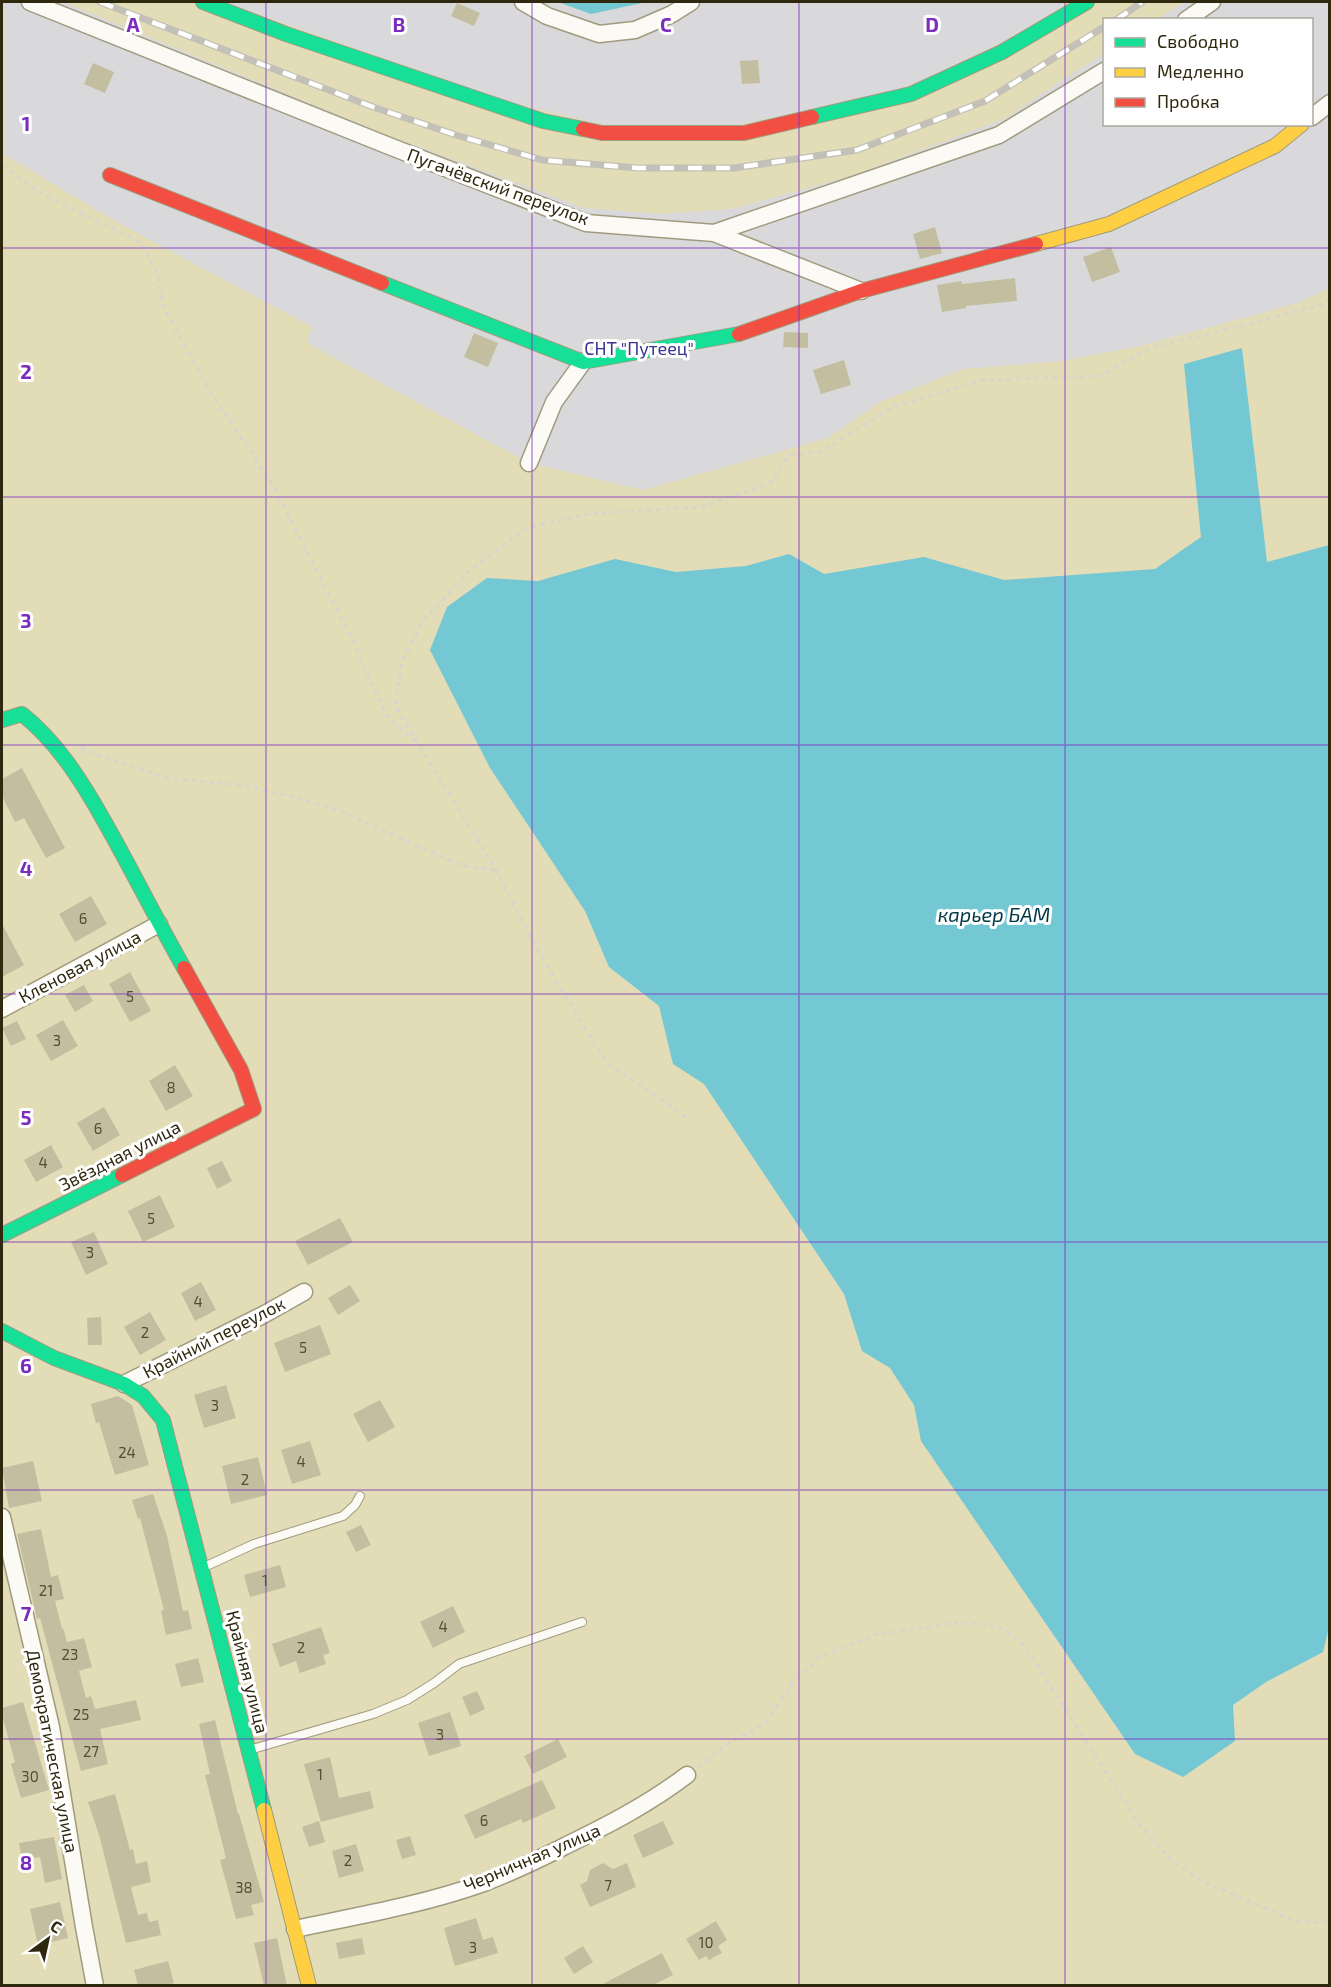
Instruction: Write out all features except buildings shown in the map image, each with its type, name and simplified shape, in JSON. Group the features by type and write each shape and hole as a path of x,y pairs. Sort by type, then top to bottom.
{"street":[{"name":"Пугачёвский переулок","path":"30,2 586,223 714,233 999,135 1103,72"},
{"path":"203,2 286,34 543,121 602,133 687,134 744,133 911,94 1002,52 1087,2"},
{"path":"523,2 547,16 599,34 635,30 672,14 691,2"},
{"path":"1189,18 1212,2"},
{"path":"1313,115 1329,103"},
{"path":"110,175 584,362 739,334 861,291 1109,224 1275,146 1300,126"},
{"path":"714,233 861,291"},
{"path":"529,463 554,402 584,362"},
{"path":"2,720 22,714 36,725 77,774 127,860 159,924"},
{"name":"Кленовая улица","path":"2,1009 159,924"},
{"name":"Звёздная улица","path":"2,1235 254,1109 241,1070 159,924"},
{"name":"Крайний переулок","path":"124,1384 304,1292"},
{"name":"Крайняя улица","path":"2,1331 54,1358 124,1384 143,1396 163,1420 309,1986"},
{"name":"Демократическая улица","path":"2,1517 51,1726 84,1928 96,1986"},
{"name":"Черничная улица","path":"295,1929 416,1903 482,1884 618,1821 661,1795 687,1775"}],"lane":[{"path":"201,1568 254,1544 343,1516 355,1505 360,1496"},
{"path":"248,1750 373,1714 407,1700 459,1664 582,1622"}],"path":[{"path":"2,166 48,197 140,242 158,274 162,304 214,398 273,485 355,645 386,715 419,746"},
{"path":"686,1117 606,1062 536,948 496,870 394,706 402,660 423,621 470,570 526,528 590,514 701,507 770,483 789,455 820,452 895,406 982,380 1099,376 1152,347 1323,304 1329,298"},
{"path":"78,744 87,751 166,778 250,786 336,809 462,866 496,870"},
{"path":"687,1775 729,1743 764,1724 792,1684 821,1656 875,1635 955,1623 982,1624 1006,1630 1027,1649 1140,1825 1171,1860 1200,1880 1295,1922 1325,1923 1329,1920"}],"green space":[{"name":"СНТ \"Путеец\"","path":"2,2 63,2 390,136 584,208 661,214 732,209 851,176 1004,119 1103,54 1103,126 1313,126 1313,18 1159,18 1185,2 1329,2 1329,288 1301,302 1141,346 1060,361 963,369 880,402 828,438 643,490 529,463 307,343 312,327 115,221 2,153"},
{"path":"222,2 558,2 591,14 647,2 1068,2 1027,31 901,90 733,126 602,125 505,101"}],"water":[{"path":"558,2 647,2 591,14"},
{"name":"карьер БАМ","path":"1242,348 1267,562 1329,545 1330,1623 1323,1652 1266,1682 1233,1705 1235,1741 1183,1777 1135,1754 921,1441 914,1405 890,1368 862,1351 844,1294 704,1084 673,1064 659,1006 609,967 585,911 490,768 430,650 447,607 487,578 538,581 615,559 676,572 746,566 789,554 824,574 924,557 1004,580 1155,569 1201,537 1184,364"}],"railway":[{"path":"100,2 373,107 456,135 542,160 637,168 734,168 857,150 985,101 1103,28"},
{"path":"1119,18 1142,2"}],"traffic: fast":[{"path":"203,2 286,34 543,121 583,129"},
{"path":"812,117 911,94 1002,52 1087,2"},
{"path":"382,283 583,362 739,334"},
{"path":"2,720 22,714 35,725 67,762 103,819 184,968"},
{"path":"2,1235 122,1175"},
{"path":"2,1331 54,1358 124,1384 143,1396 163,1420 264,1810"}],"traffic: slow":[{"path":"1036,244 1109,224 1275,146 1300,126"},
{"path":"264,1810 309,1986"}],"traffic: jam":[{"path":"583,129 602,133 744,133 812,117"},
{"path":"110,175 382,283"},
{"path":"739,334 861,291 1036,244"},
{"path":"122,1175 254,1109 241,1070 184,968"}]}
